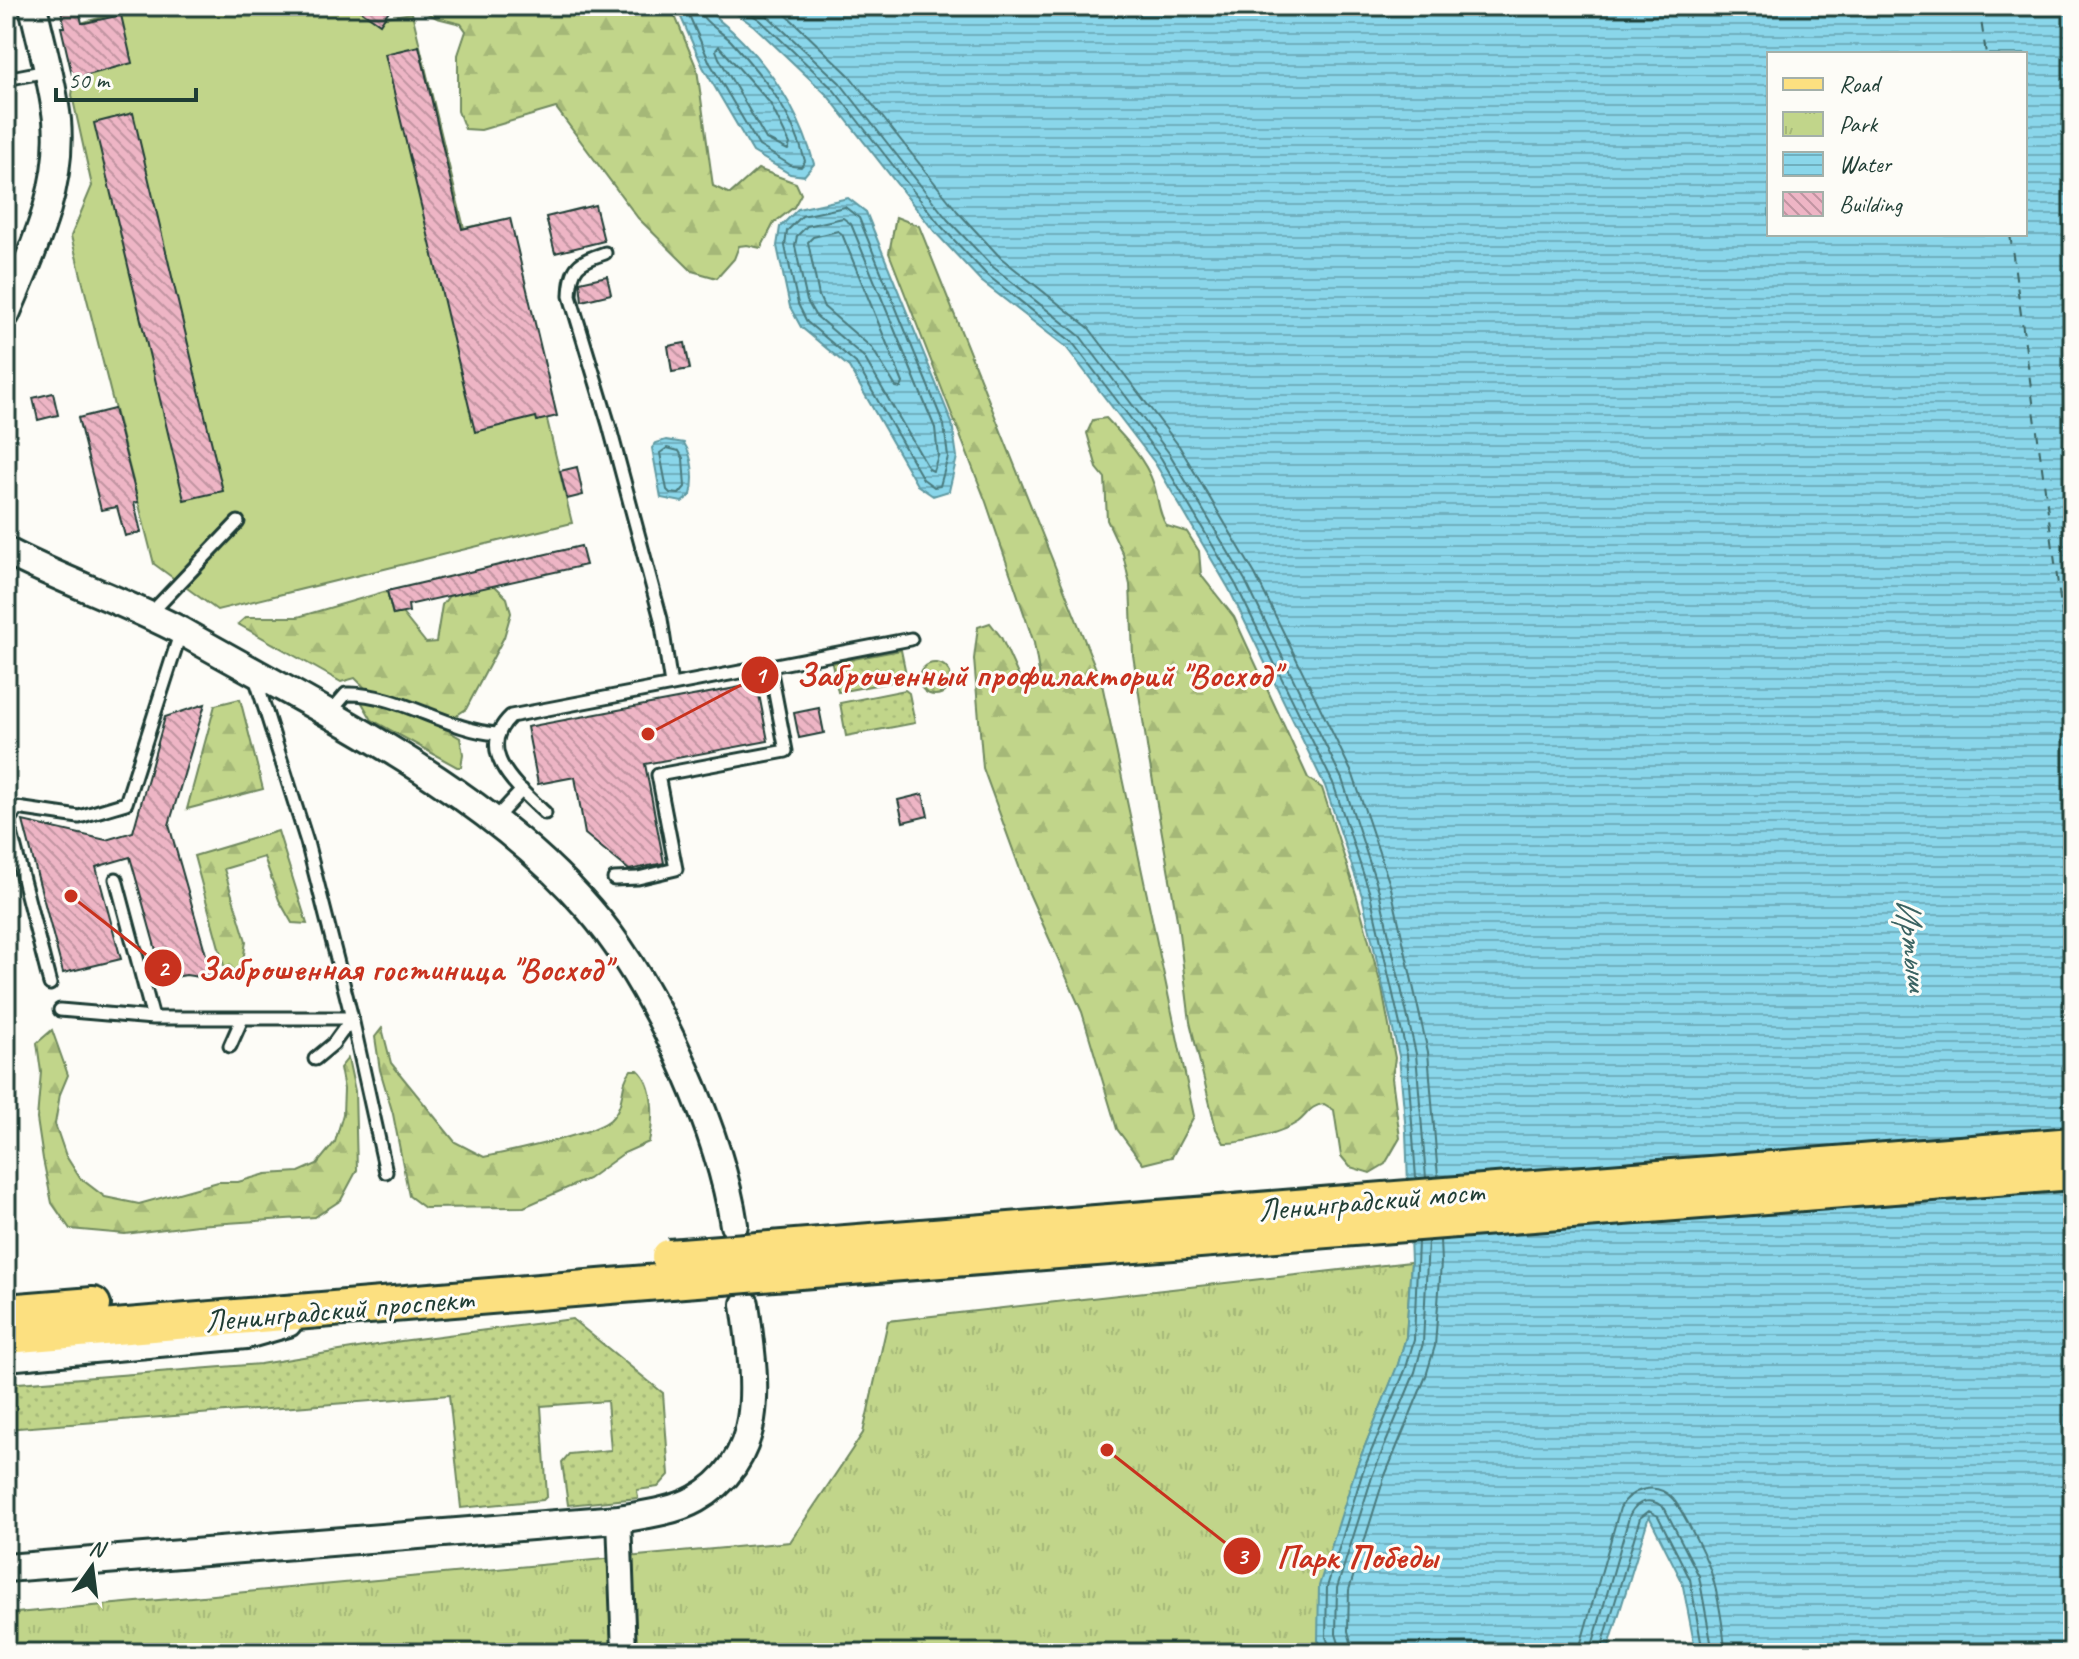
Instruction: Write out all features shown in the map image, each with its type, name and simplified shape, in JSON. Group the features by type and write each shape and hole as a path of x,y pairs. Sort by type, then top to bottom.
{"main road":[{"name":"Ленинградский мост","path":"670,1269 2073,1145"},
{"name":"Ленинградский мост","path":"670,1269 2073,1172"},
{"name":"Ленинградский проспект","path":"6,1336 340,1308 670,1269"},
{"name":"Ленинградский проспект","path":"6,1312 670,1269"}],"street":[{"path":"6,314 40,235 57,160 57,120 33,6"},
{"path":"6,551 46,572 181,631 331,722 433,776 495,819 553,871 590,910 625,956 675,1047 703,1111 721,1165 734,1225"},
{"path":"6,1568 619,1519 694,1501 713,1488 732,1468 744,1446 752,1421 754,1392 745,1304"},
{"path":"6,1357 246,1335 340,1308"},
{"path":"619,1519 624,1653"}],"lane":[{"path":"6,79 47,71"},
{"path":"605,253 582,260 576,267 570,296 609,425 661,619 671,685"},
{"path":"150,615 238,522"},
{"path":"50,984 8,821 17,808 79,817 126,803 181,631"},
{"path":"545,813 509,779 500,760 497,734 511,716 911,639"},
{"path":"614,879 638,878 676,869 658,775 786,751 770,667"},
{"path":"254,673 307,842 352,1018 386,1172"},
{"path":"331,722 346,694 357,693 386,700 474,732 497,734"},
{"path":"495,819 522,790"},
{"path":"116,879 153,1018"},
{"path":"60,1010 153,1018 352,1018"},
{"path":"315,1059 333,1044 352,1018"},
{"path":"230,1046 242,1019"}],"green space":[{"path":"143,6 378,6 385,17 412,13 464,228 499,221 572,523 217,610 154,564 71,236 92,186 72,95 84,22"},
{"path":"413,6 671,6 697,69 713,186 730,194 758,169 796,183 801,194 794,207 774,223 761,248 739,246 734,259 717,278 692,271 638,218 556,108 481,130 465,129 458,111 458,55 466,31 461,24 437,18"},
{"path":"896,217 919,226 1102,684 1194,1116 1172,1157 1143,1164 1117,1129 1082,1012 1028,891 983,768 974,659 978,627 990,623 1001,637 1023,686 1035,690 1040,678 1034,643 986,502 889,253"},
{"path":"1106,418 1146,467 1167,526 1187,532 1199,551 1201,575 1234,617 1308,778 1322,788 1382,989 1395,1058 1392,1078 1400,1138 1385,1164 1370,1173 1350,1167 1341,1156 1334,1110 1324,1104 1313,1108 1291,1126 1251,1139 1224,1143 1216,1129 1190,1022 1178,925 1133,655 1130,585 1123,554 1107,520 1105,478 1097,468 1087,433 1093,420"},
{"path":"494,585 507,598 511,613 504,637 466,709 454,717 450,732 460,738 463,754 461,767 372,720 358,696 365,688 355,678 341,682 238,624 246,617 298,617 387,591 393,615 402,613 426,643 436,642 442,605 449,596"},
{"path":"901,650 906,674 902,680 838,692 832,663"},
{"path":"935,663 946,668 951,679 946,690 935,695 924,690 919,679 924,668"},
{"path":"905,690 909,693 915,723 846,736 840,703"},
{"path":"240,699 263,789 187,809 215,705"},
{"path":"278,831 307,924 292,923 279,900 264,857 224,869 246,941 242,968 227,977 194,856"},
{"path":"382,1028 391,1063 455,1142 484,1157 550,1142 587,1131 610,1120 619,1107 631,1070 638,1070 648,1084 652,1114 649,1142 624,1153 588,1179 524,1207 425,1208 409,1196 393,1114 380,1070 375,1037"},
{"path":"52,1030 68,1075 60,1094 55,1124 66,1156 80,1178 105,1197 139,1204 218,1182 238,1182 266,1174 299,1172 317,1164 335,1142 343,1114 344,1089 340,1068 348,1058 355,1091 357,1170 341,1200 315,1217 197,1225 125,1234 70,1229 52,1203 37,1119 41,1072 37,1043"},
{"path":"1411,1262 1406,1337 1398,1365 1356,1468 1318,1640 1326,1653 6,1653 6,1614 790,1542 863,1433 888,1321"},
{"path":"572,1319 663,1393 669,1475 658,1487 637,1490 638,1498 568,1505 562,1462 569,1454 611,1450 607,1401 541,1406 547,1496 543,1500 461,1508 449,1395 6,1429 6,1384 260,1364 401,1341"}],"water":[{"path":"676,6 704,6 760,60 783,92 808,145 814,164 804,176 790,174 753,152 703,67"},
{"name":"Иртыш","path":"725,6 2073,6 2073,1653 1696,1653 1682,1581 1649,1516 1607,1653 1326,1653 1318,1640 1319,1586 1356,1468 1406,1337 1411,1262 1406,1132 1399,1056 1362,896 1325,786 1229,589 1155,463 1066,347 981,281 934,231 827,95 754,26"},
{"path":"848,198 866,212 952,423 957,457 949,491 933,496 917,485 849,367 801,327 790,307 777,246 780,227 798,209"},
{"path":"666,440 684,443 691,461 691,495 682,502 661,498 652,448"}],"building":[{"path":"60,6 78,6 82,23 121,15 132,63 73,79 61,27 65,27"},
{"path":"354,6 392,6 380,24"},
{"path":"419,46 462,229 510,218 557,416 537,421 536,417 475,432 385,54"},
{"path":"133,113 223,491 184,500 94,123"},
{"path":"595,205 604,241 555,253 546,217"},
{"path":"607,276 611,294 582,301 580,282"},
{"path":"685,343 690,369 672,372 668,346"},
{"path":"53,393 58,415 38,420 33,398"},
{"path":"114,409 138,502 134,503 141,532 125,536 117,507 101,510 78,418"},
{"path":"577,467 583,495 567,499 560,471"},
{"path":"581,546 586,565 408,605 409,612 393,615 387,591"},
{"path":"757,684 768,741 645,764 664,863 629,870 585,834 575,777 538,784 527,727"},
{"path":"205,704 169,825 213,979 186,975 164,979 130,857 96,867 121,959 63,973 23,821 106,840 133,832 165,717"},
{"path":"819,708 824,733 799,738 794,713"},
{"path":"923,794 928,816 903,822 898,800"}],"ferry route":[{"path":"1979,6 1986,52"},
{"path":"2010,236 2073,694"}],"place":[{"name":"Заброшенный профилакторий \"Восход\"","path":"648,734"},
{"name":"Заброшенная гостиница \"Восход\"","path":"71,896"},
{"name":"Парк Победы","path":"1107,1450"}]}
